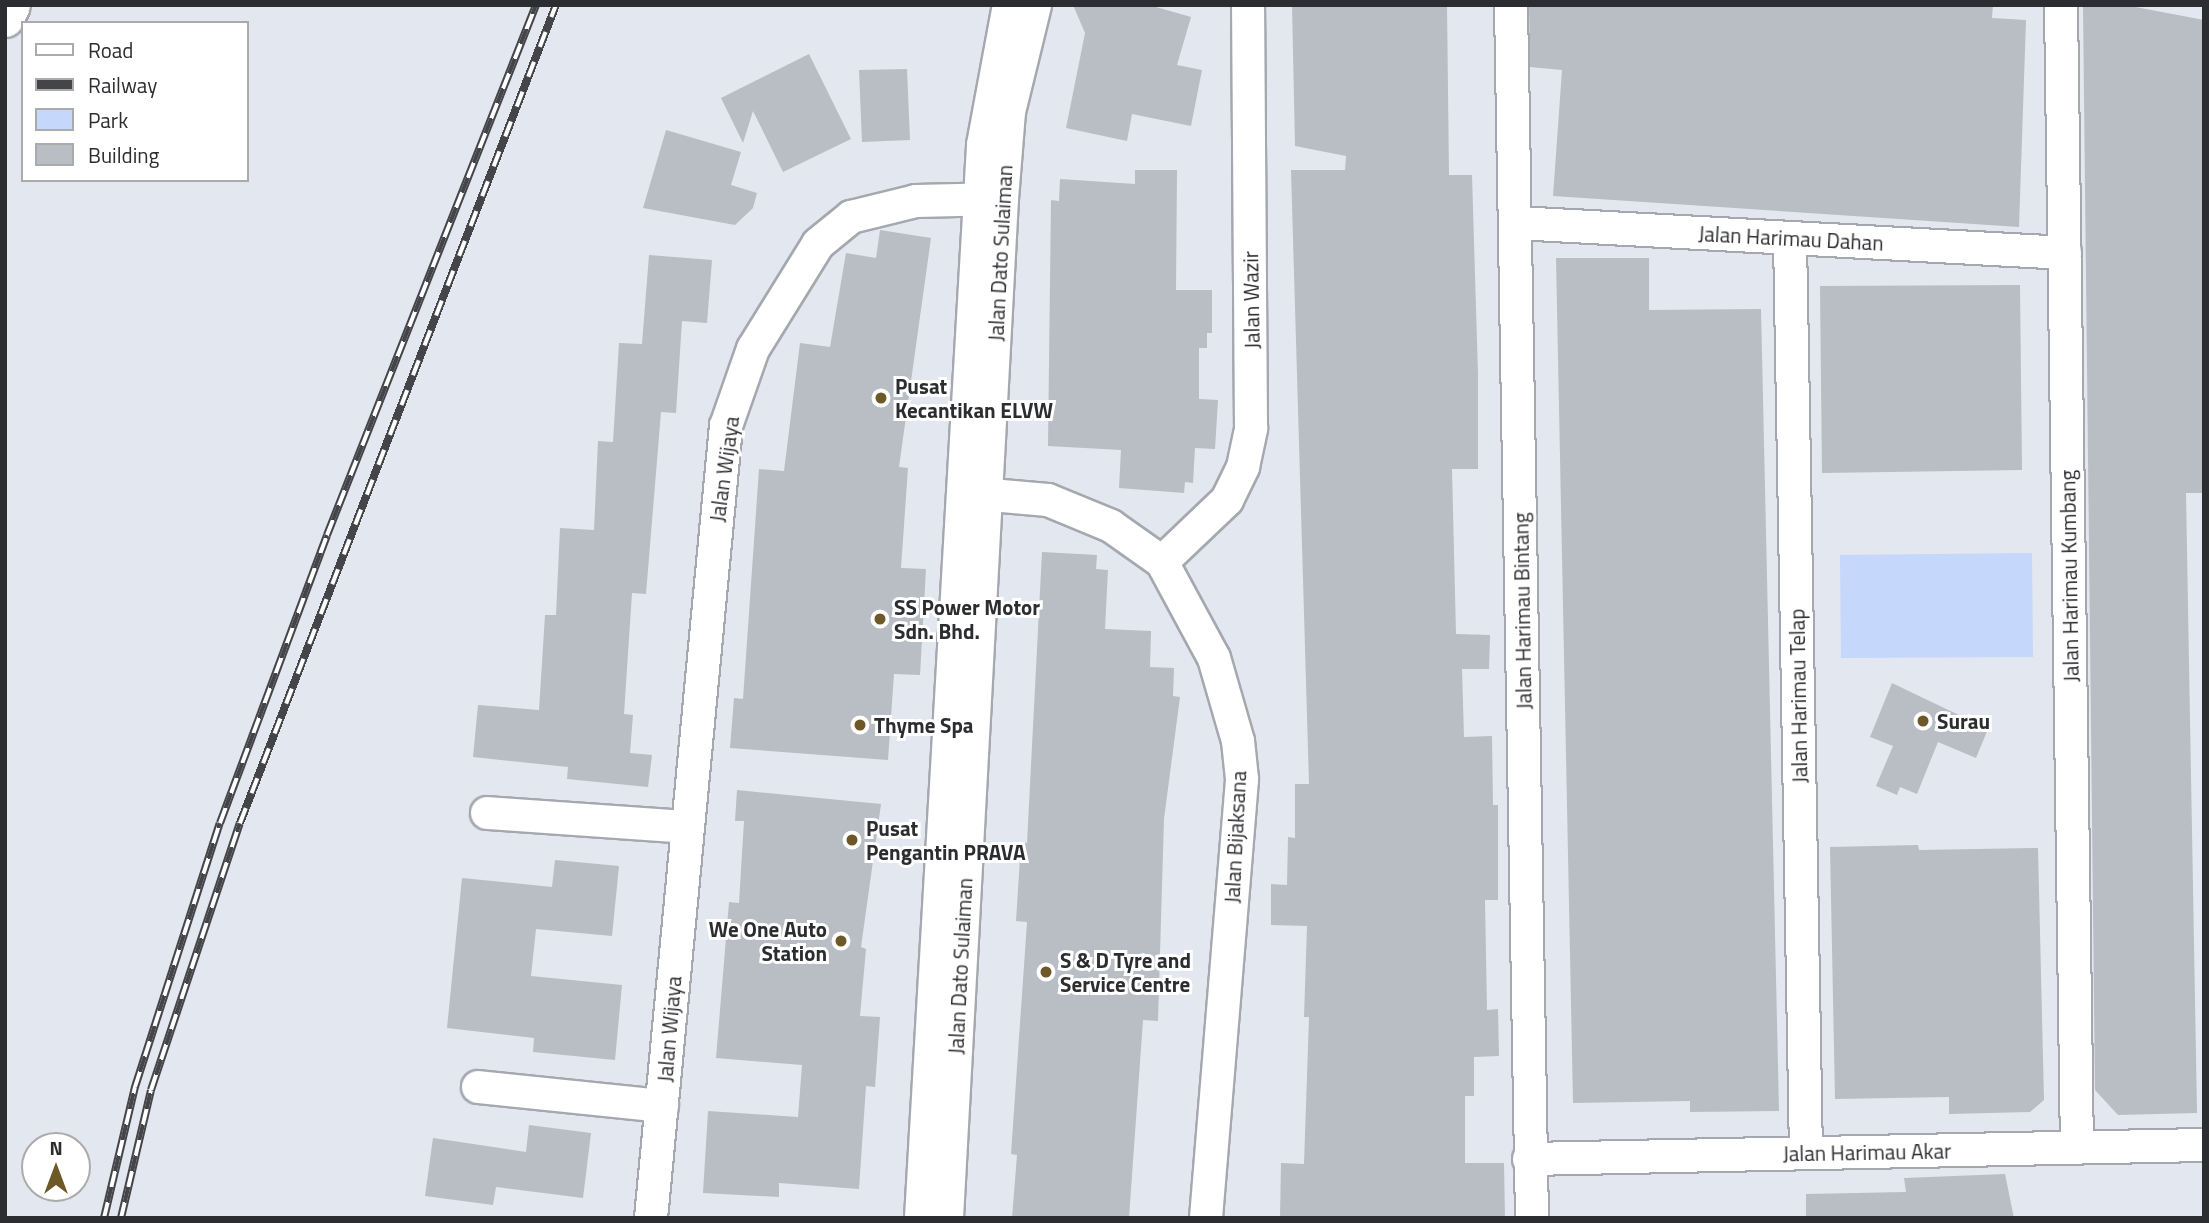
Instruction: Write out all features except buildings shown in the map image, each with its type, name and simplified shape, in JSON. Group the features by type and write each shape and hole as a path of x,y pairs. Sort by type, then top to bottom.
{"main road":[{"path":"5,18 11,5"}],"street":[{"name":"Jalan Dato Sulaiman","path":"947,1218 975,494 991,198 988,103 1009,5"},
{"name":"Jalan Dato Sulaiman","path":"991,198 1035,5"},
{"name":"Jalan Wazir","path":"1162,562 1227,499 1243,467 1251,428 1248,5"},
{"name":"Jalan Harimau Bintang","path":"1511,5 1517,223 1529,1159 1532,1218"},
{"name":"Jalan Harimau Kumbang","path":"2061,5 2077,1148"},
{"name":"Jalan Wijaya","path":"651,1218 726,426 753,349 805,261 851,217 916,201 991,198"},
{"name":"Jalan Harimau Dahan","path":"1517,223 2064,253"},
{"name":"Jalan Harimau Telap","path":"1790,238 1806,1153"},
{"name":"Jalan Dato Sulaiman","path":"921,1218 975,494"},
{"name":"Jalan Bijaksana","path":"975,494 1048,500 1084,512 1162,562 1214,657 1238,741 1242,780 1206,1218"},
{"path":"487,813 688,827"},
{"name":"Jalan Wijaya","path":"478,1087 662,1106"},
{"name":"Jalan Harimau Akar","path":"1529,1159 2204,1145"}],"green space":[{"path":"2032,553 2033,657 1841,658 1840,555"}],"railway":[{"path":"104,1218 135,1087 220,823 327,535 536,5"},
{"path":"121,1218 151,1090 240,823 556,5"}],"place":[{"name":"Pusat Kecantikan ELVW","path":"881,398"},
{"name":"SS Power Motor Sdn. Bhd.","path":"880,619"},
{"name":"Surau","path":"1923,721"},
{"name":"Thyme Spa","path":"860,725"},
{"name":"Pusat Pengantin PRAVA","path":"852,840"},
{"name":"We One Auto Station","path":"841,941"},
{"name":"S & D Tyre and Service Centre","path":"1046,972"}]}
